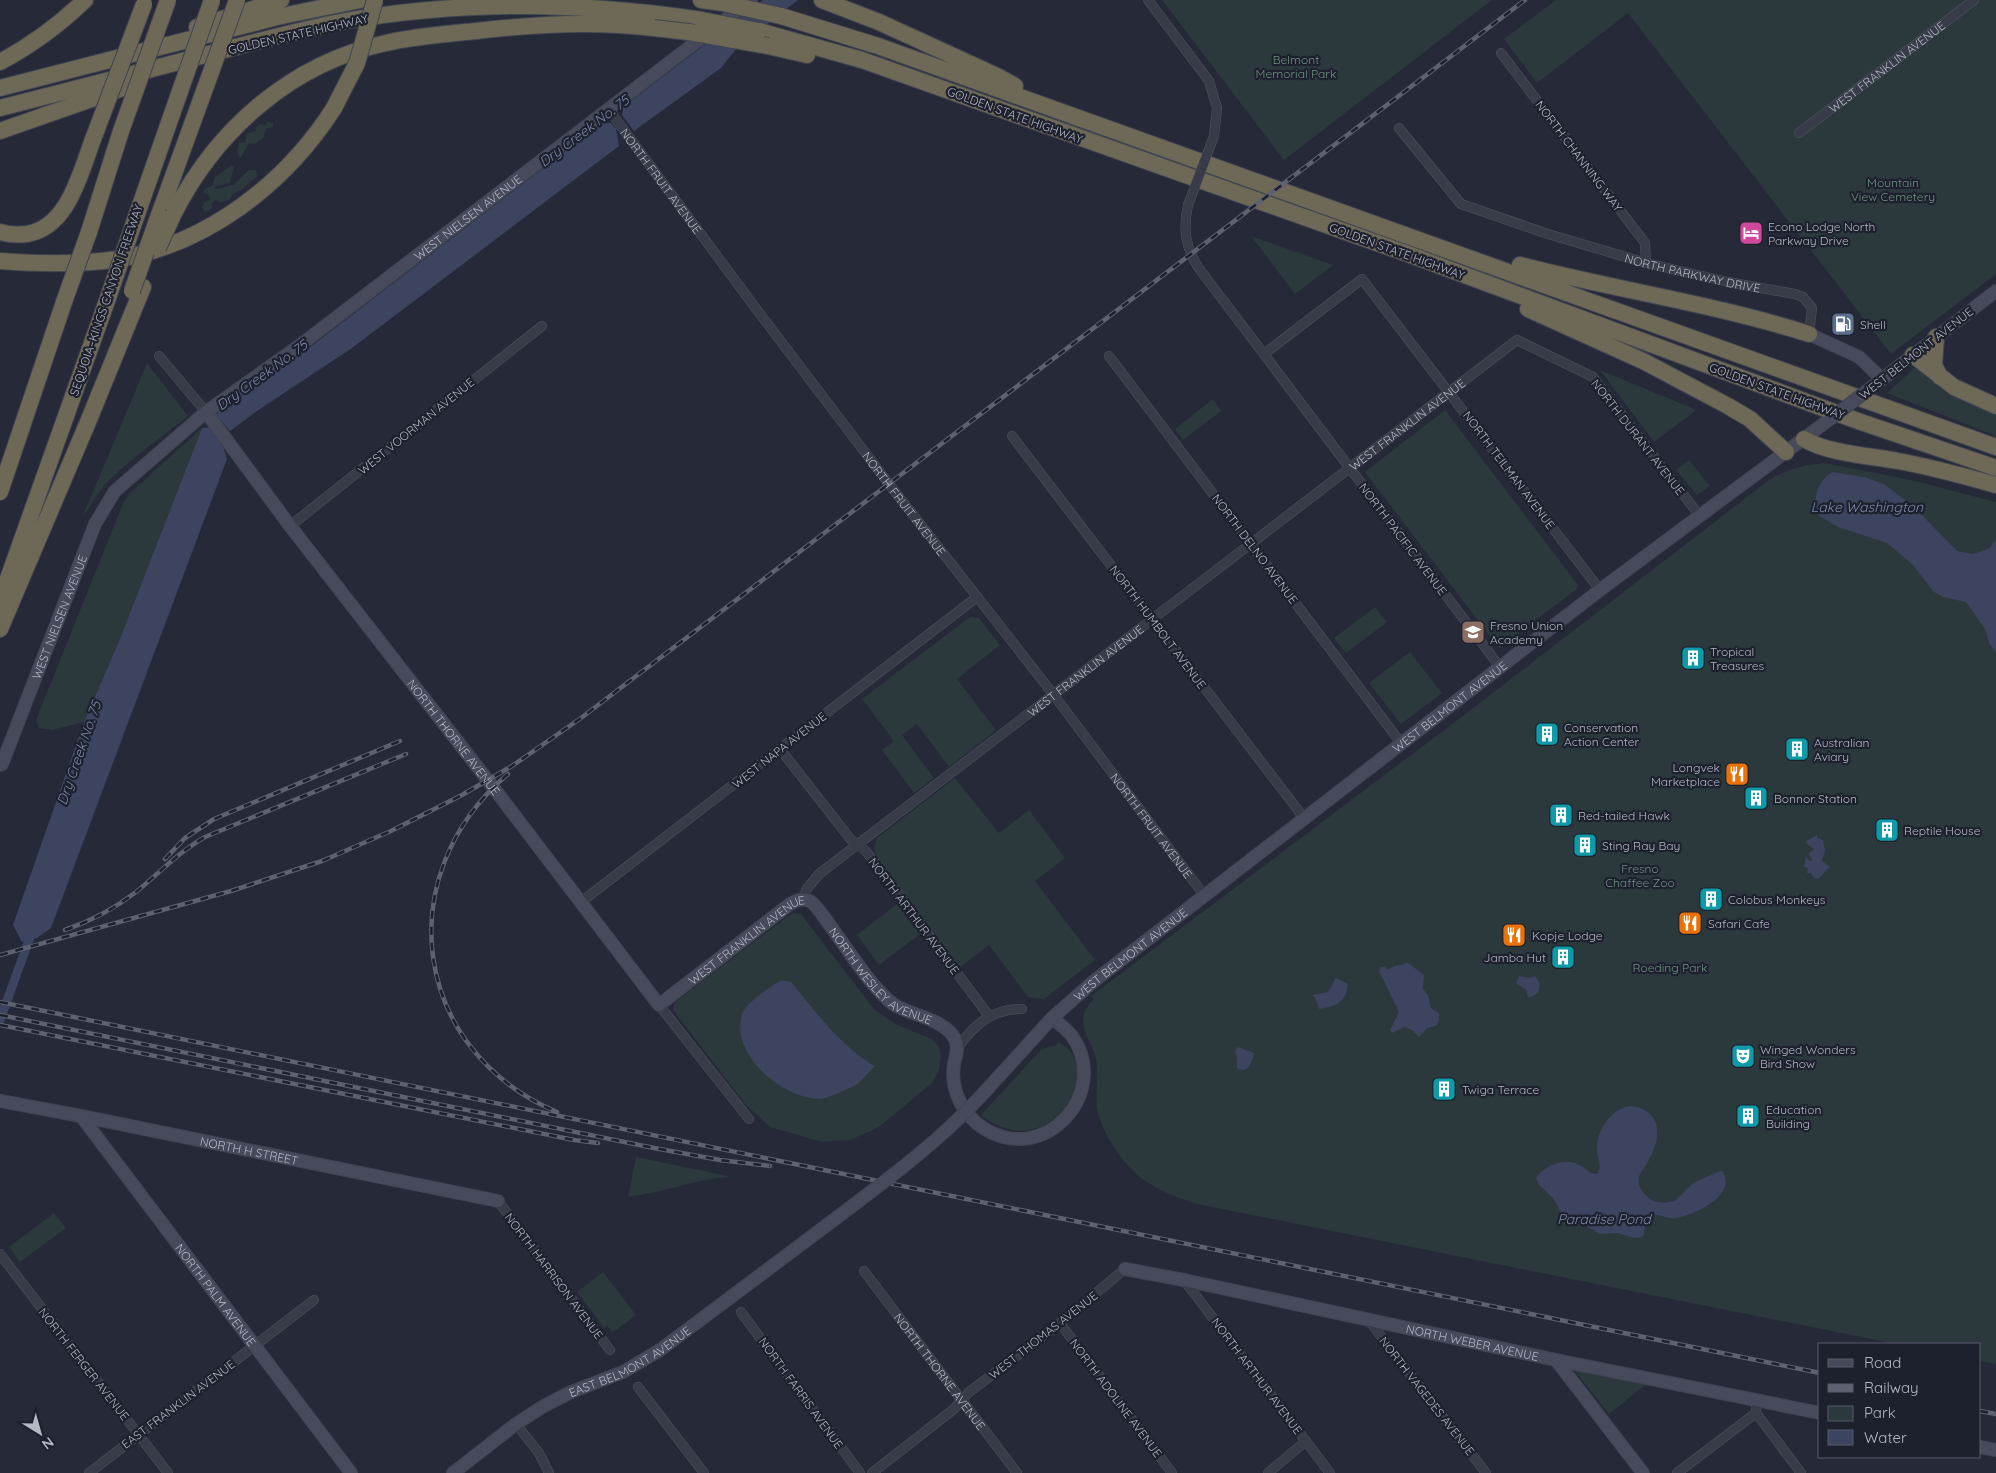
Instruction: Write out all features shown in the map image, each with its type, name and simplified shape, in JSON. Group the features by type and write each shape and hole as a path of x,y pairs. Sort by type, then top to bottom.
{"highway":[{"path":"0,62 37,40 56,26 84,0"},
{"path":"0,492 121,131 168,0"},
{"name":"SEQUOIA–KINGS CANYON FREEWAY","path":"0,601 212,0"},
{"path":"0,629 59,488 167,214 199,105 237,0"},
{"path":"0,88 281,0"},
{"name":"GOLDEN STATE HIGHWAY","path":"0,88 277,17 360,0"},
{"path":"0,261 55,264 98,262 138,255 182,239 227,216 268,186 304,150 334,108 356,63 375,0"},
{"name":"GOLDEN STATE HIGHWAY","path":"701,0 781,16 878,46 1438,245 1996,447"},
{"path":"822,0 879,22 999,77 1054,108"},
{"path":"0,232 14,235 31,233 49,225 57,219 69,200 145,2"},
{"name":"GOLDEN STATE HIGHWAY","path":"0,108 345,21 464,7 522,5 617,9 702,20 759,31 862,60 1408,254 1858,421 1996,468"},
{"path":"0,131 107,92 345,21"},
{"path":"167,214 185,192 205,160 242,120 290,82 327,62 346,54 411,38 536,24 614,24 689,32 768,46 858,69 1114,151"},
{"path":"1438,245 1567,277 1765,320 1809,334"},
{"path":"1408,254 1642,362 1728,406 1750,419 1786,452"},
{"path":"1936,337 1934,365 1940,377"},
{"path":"1913,355 1954,387 1996,406"},
{"path":"1804,439 1828,448 1901,461 1996,485"}],"street":[{"name":"WEST NIELSEN AVENUE","path":"0,765 2,764 5,748 95,524 115,491 208,415 612,113 751,0"},
{"name":"NORTH PACIFIC AVENUE","path":"1148,0 1209,81 1214,90 1217,108 1214,136 1188,206 1185,226 1186,242 1190,255 1349,469 1500,667"},
{"name":"WEST FRANKLIN AVENUE","path":"1799,132 1974,0"},
{"name":"NORTH CHANNING WAY","path":"1501,53 1645,243 1646,263"},
{"name":"NORTH FRUIT AVENUE","path":"612,113 754,306 1053,694 1204,895"},
{"name":"NORTH PARKWAY DRIVE","path":"1399,128 1461,204 1548,234 1646,263 1728,282 1786,291 1803,297 1810,304 1812,311 1809,334"},
{"name":"NORTH TEILMAN AVENUE","path":"1264,354 1362,279 1600,590"},
{"name":"WEST BELMONT AVENUE","path":"803,1243 934,1141 980,1097 1052,1018 1089,985 1600,590 1804,439 1996,291"},
{"name":"WEST VOORMAN AVENUE","path":"290,526 542,326"},
{"path":"1809,334 1860,357 1877,383"},
{"name":"WEST FRANKLIN AVENUE","path":"659,1005 790,904 804,898 806,890 819,874 1517,340"},
{"name":"NORTH DURANT AVENUE","path":"1517,340 1592,377 1699,515"},
{"name":"NORTH THORNE AVENUE","path":"159,356 208,415 290,526 659,1005 749,1118"},
{"name":"NORTH DELNO AVENUE","path":"1109,356 1401,743"},
{"name":"NORTH HUMBOLT AVENUE","path":"1012,436 1304,818"},
{"name":"WEST NAPA AVENUE","path":"581,902 977,597"},
{"name":"NORTH ARTHUR AVENUE","path":"780,749 852,841 866,852 989,1016"},
{"name":"NORTH WESLEY AVENUE","path":"804,898 815,905 885,997 905,1010 942,1026 955,1039 957,1049"},
{"path":"1022,1009 1005,1010 989,1016 970,1032 957,1049 954,1073 955,1089 961,1105 971,1118 983,1128 1006,1138 1022,1139 1039,1136 1060,1124 1072,1112 1079,1097 1083,1081 1083,1065 1075,1042 1066,1028 1052,1018"},
{"name":"NORTH H STREET","path":"0,1101 498,1201"},
{"name":"NORTH PALM AVENUE","path":"81,1116 351,1473"},
{"name":"NORTH HARRISON AVENUE","path":"498,1201 610,1350"},
{"name":"EAST BELMONT AVENUE","path":"453,1473 516,1424 556,1399 623,1372 648,1358 803,1243"},
{"name":"NORTH FERGER AVENUE","path":"0,1254 168,1473"},
{"name":"NORTH WEBER AVENUE","path":"1125,1269 1367,1318 1756,1407 1818,1413"},
{"name":"WEST THOMAS AVENUE","path":"872,1473 954,1409 968,1393 1060,1323 1125,1269"},
{"name":"NORTH THORNE AVENUE","path":"864,1271 1017,1473"},
{"name":"NORTH ARTHUR AVENUE","path":"1184,1280 1330,1473"},
{"name":"EAST FRANKLIN AVENUE","path":"89,1473 314,1300"},
{"name":"NORTH FARRIS AVENUE","path":"741,1312 860,1473"},
{"name":"NORTH VAGEDES AVENUE","path":"1367,1318 1486,1473"},
{"name":"NORTH ADOLINE AVENUE","path":"1060,1323 1172,1473"},
{"path":"1556,1360 1643,1473"},
{"path":"638,1387 704,1473"},
{"path":"1678,1473 1756,1407 1801,1473"},
{"path":"516,1424 539,1453 549,1473"},
{"path":"1268,1473 1306,1442"},
{"path":"1981,1447 1996,1450"}],"green space":[{"name":"Belmont Memorial Park","path":"1162,0 1492,0 1284,160"},
{"name":"Mountain View Cemetery","path":"1556,0 1996,0 1996,274 1891,354 1628,13 1537,83 1504,39"},
{"path":"267,122 273,123 273,127 266,129 263,138 255,144 249,143 239,158 237,150 239,143 246,142 246,134 256,131 255,128 261,124 264,126"},
{"path":"232,165 234,167 230,183 215,187 216,189 233,185 249,170 256,170 257,176 241,190 233,194 229,200 219,203 217,199 212,203 212,209 205,212 202,208 204,203 211,199 207,194 204,194 204,189 212,186 215,177"},
{"path":"1251,236 1333,265 1295,294"},
{"path":"147,363 188,416 129,462 105,484 82,518"},
{"path":"1919,364 1996,408 1996,436 1887,393"},
{"path":"1600,370 1694,409 1695,411 1654,442"},
{"path":"1213,399 1221,411 1183,440 1175,429"},
{"path":"1445,410 1578,585 1577,589 1499,648 1365,472"},
{"path":"202,428 119,641 84,722 52,730 39,728 36,720 124,501 129,494"},
{"path":"1689,460 1710,486 1697,495 1676,470"},
{"name":"Roeding Park","path":"1825,463 1911,480 1996,502 1996,1364 1981,1361 1981,1343 1891,1343 1197,1204 1160,1190 1131,1169 1108,1138 1097,1109 1096,1059 1083,1022 1087,1007 1094,999 1091,996 1455,722 1769,480 1782,473"},
{"path":"1375,607 1387,622 1346,653 1334,638"},
{"path":"970,617 979,618 1000,645 957,679 996,730 949,767 917,724 902,735 934,778 914,793 882,750 894,741 862,699"},
{"path":"1410,652 1442,693 1401,724 1369,683"},
{"path":"955,778 999,833 1029,810 1065,858 1035,881 1095,960 1044,999 1028,997 989,945 959,968 877,858 874,848 877,838"},
{"path":"897,904 920,934 879,965 857,935"},
{"path":"792,913 801,914 874,1009 897,1025 932,1039 939,1047 941,1056 939,1070 932,1083 879,1127 850,1140 822,1142 770,1127 746,1105 673,1010 674,1003"},
{"path":"1058,1042 1072,1054 1077,1071 1074,1090 1064,1108 1049,1122 1029,1130 1006,1129 981,1115 1041,1050 1056,1046"},
{"path":"636,1157 728,1176 728,1177 628,1197"},
{"path":"54,1213 66,1228 20,1262 9,1247"},
{"path":"603,1272 636,1315 612,1332 607,1325 604,1328 577,1292"},
{"path":"1574,1370 1645,1385 1609,1414"}],"water":[{"path":"763,0 798,0 736,49 721,68 634,131 622,115 623,107"},
{"path":"603,122 611,123 616,129 619,146 352,348 230,431 216,415 305,351"},
{"path":"212,427 221,440 227,459 51,928 37,938 22,942 13,925 84,722 119,641 202,428"},
{"name":"Lake Washington","path":"1832,472 1864,477 1884,484 1914,507 1957,551 1973,554 1990,548 1996,540 1996,652 1990,645 1985,629 1966,602 1943,597 1934,592 1912,564 1887,543 1838,527 1818,515 1816,509 1817,491 1819,486"},
{"path":"1817,835 1817,838 1823,840 1825,850 1822,861 1830,867 1818,879 1814,878 1811,873 1807,873 1808,868 1804,867 1806,856 1809,861 1812,861 1808,854 1814,849 1806,841"},
{"path":"1408,963 1424,975 1423,989 1428,995 1431,1008 1439,1013 1439,1021 1436,1026 1427,1028 1419,1037 1412,1030 1404,1027 1392,1033 1390,1030 1399,1012 1379,971 1381,967 1385,967 1387,970"},
{"path":"1519,976 1530,978 1535,976 1540,984 1539,991 1534,996 1528,997 1526,990 1516,983"},
{"path":"1336,978 1348,984 1345,995 1335,1005 1319,1009 1315,997 1312,995 1328,992"},
{"path":"782,980 791,982 840,1039 875,1066 856,1085 823,1099 805,1097 776,1083 762,1072 751,1058 744,1044 740,1029 742,1014 753,1000"},
{"path":"1238,1047 1254,1053 1251,1064 1244,1070 1237,1068 1235,1051"},
{"name":"Paradise Pond","path":"1631,1106 1641,1108 1652,1116 1657,1130 1654,1148 1639,1177 1640,1186 1647,1196 1658,1202 1675,1201 1693,1183 1720,1171 1722,1171 1726,1180 1725,1188 1720,1196 1693,1213 1676,1218 1653,1215 1646,1218 1642,1237 1634,1238 1618,1233 1599,1234 1587,1226 1567,1222 1553,1198 1539,1185 1536,1178 1545,1169 1562,1162 1574,1163 1597,1174 1600,1165 1597,1148 1603,1127 1612,1115"}],"waterway":[{"name":"Dry Creek No. 75","path":"0,1020 33,929"}],"railway":[{"path":"0,955 231,891 322,861 391,831 462,795 512,766 581,718 1525,0"},
{"path":"165,859 185,838 214,819 400,741"},
{"path":"65,930 93,919 119,904 178,856 205,837 406,754"},
{"path":"508,774 470,815 445,861 433,909 433,958 446,1004 471,1047 508,1084 557,1112"},
{"path":"0,1002 1818,1373"},
{"path":"0,1015 654,1148 720,1160 770,1166"},
{"path":"0,1025 574,1140 598,1143"},
{"path":"1981,1411 1996,1414"}],"place":[{"name":"Econo Lodge North Parkway Drive","path":"1751,233"},
{"name":"Shell","path":"1843,324"},
{"name":"Fresno Union Academy","path":"1473,632"},
{"name":"Tropical Treasures","path":"1693,658"},
{"name":"Conservation Action Center","path":"1547,734"},
{"name":"Australian Aviary","path":"1797,749"},
{"name":"Longvek Marketplace","path":"1737,774"},
{"name":"Bonnor Station","path":"1756,798"},
{"name":"Red-tailed Hawk","path":"1561,815"},
{"name":"Reptile House","path":"1887,830"},
{"name":"Sting Ray Bay","path":"1585,845"},
{"name":"Colobus Monkeys","path":"1711,899"},
{"name":"Safari Cafe","path":"1690,923"},
{"name":"Kopje Lodge","path":"1514,935"},
{"name":"Jamba Hut","path":"1563,957"},
{"name":"Winged Wonders Bird Show","path":"1743,1056"},
{"name":"Twiga Terrace","path":"1444,1089"},
{"name":"Education Building","path":"1748,1116"}],"park label":[{"name":"Fresno Chaffee Zoo","path":"1640,875"}]}
